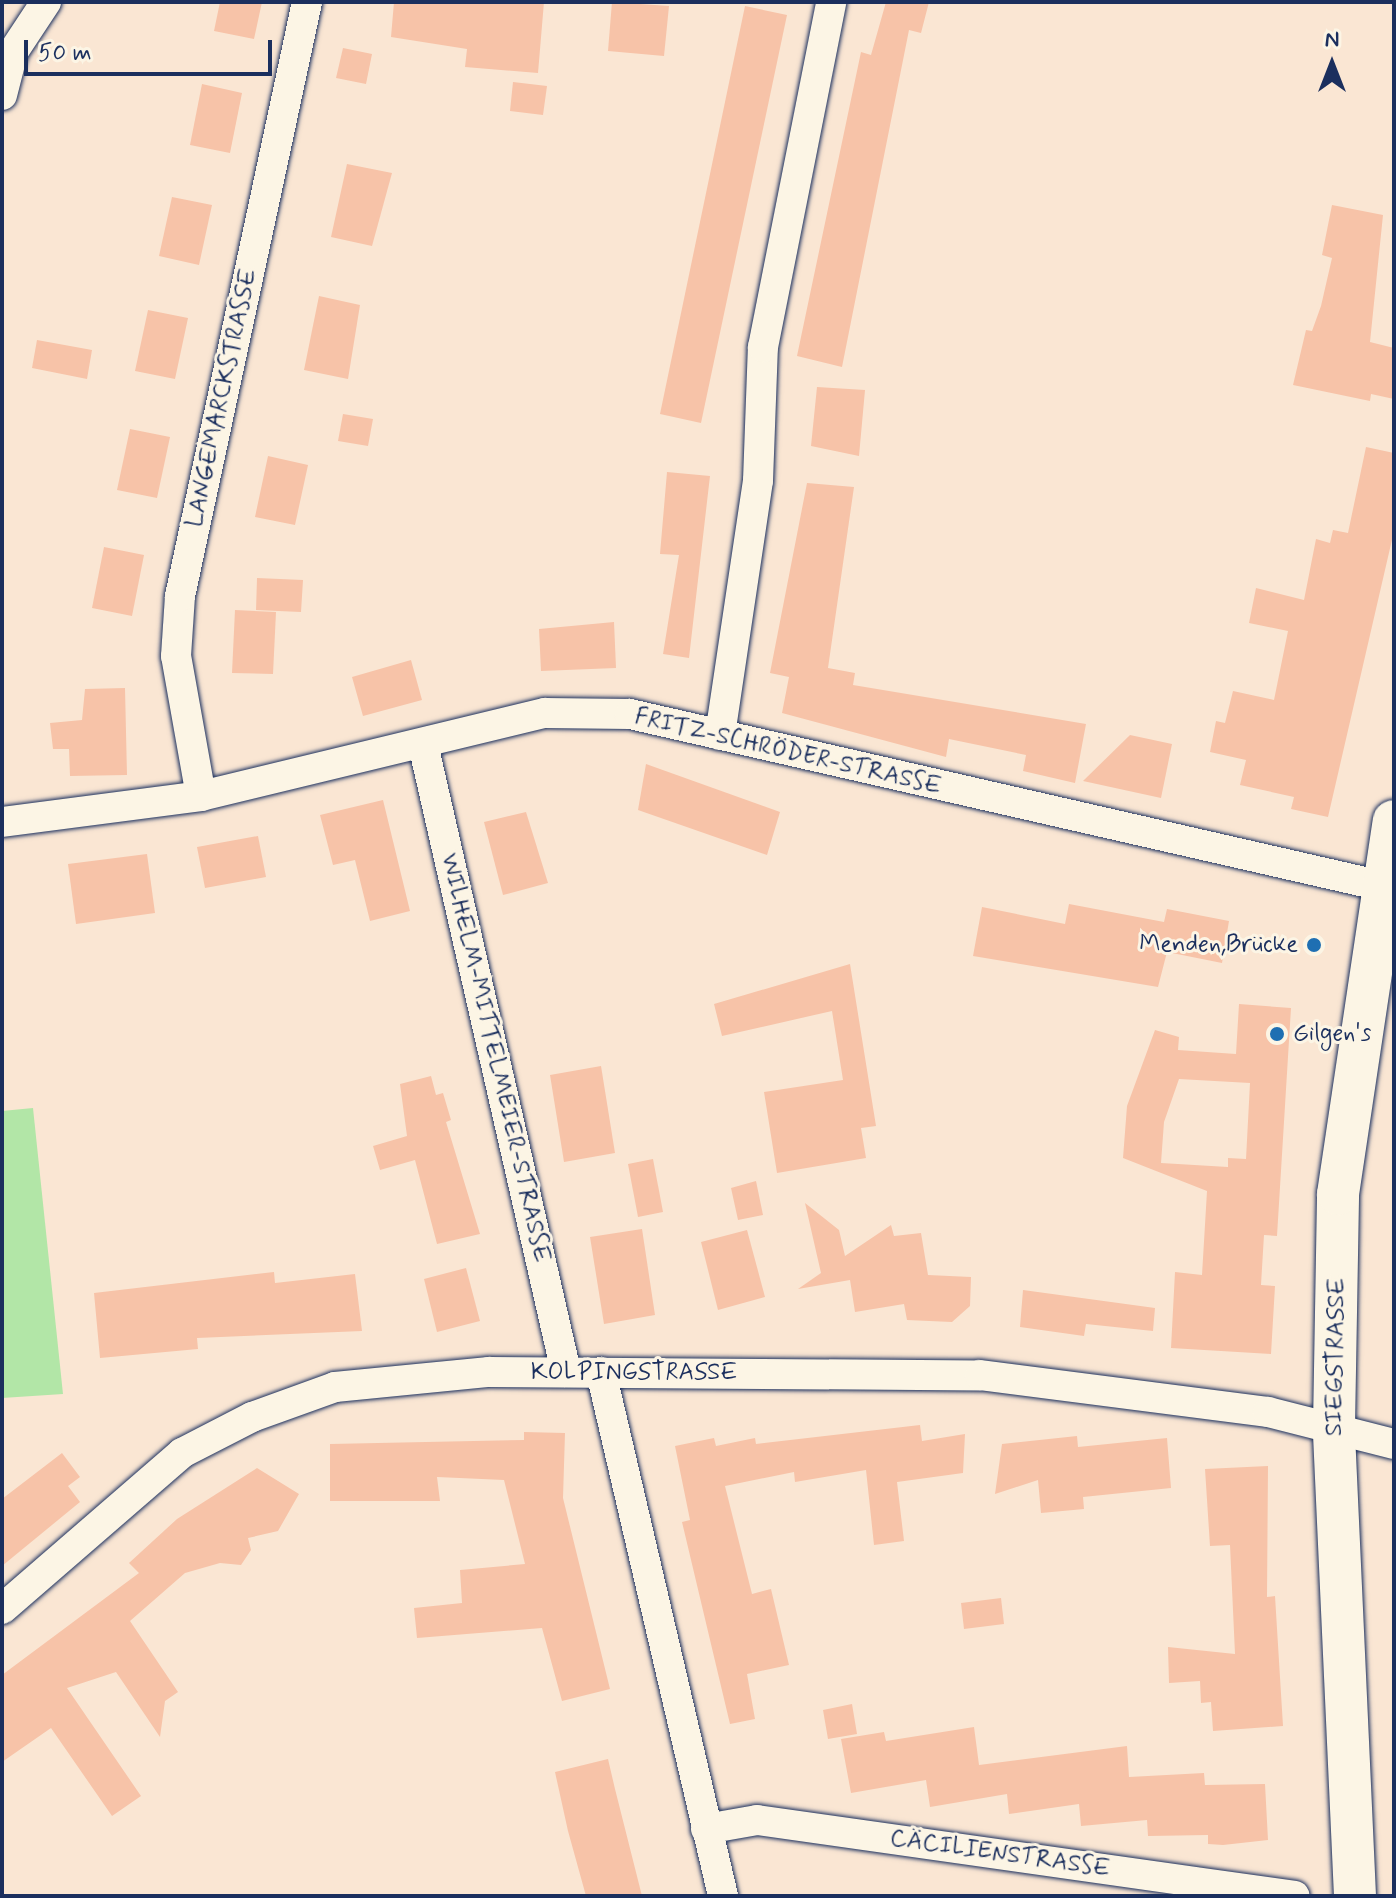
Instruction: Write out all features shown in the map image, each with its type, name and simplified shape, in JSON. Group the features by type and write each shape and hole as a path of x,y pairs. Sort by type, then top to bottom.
{"main road":[{"name":"SIEGSTRASSE","path":"1355,1896 1334,1427 1338,1194 1394,821"}],"street":[{"path":"2,95 8,56 46,2"},
{"name":"LANGEMARCKSTRASSE","path":"201,796 176,656 180,596 307,2"},
{"path":"720,735 758,481 763,347 831,2"},
{"name":"FRITZ-SCHRÖDER-STRASSE","path":"2,822 201,796 545,713 630,714 1382,886"},
{"name":"WILHELM-MITTELMEIER-STRASSE","path":"423,744 566,1372"},
{"name":"KOLPINGSTRASSE","path":"2,1609 182,1453 252,1417 335,1387 489,1372 980,1375 1268,1412 1394,1444"},
{"path":"601,1372 723,1896"},
{"name":"CÄCILIENSTRASSE","path":"706,1829 757,1820 1295,1896"}],"green space":[{"path":"33,1108 63,1394 2,1398 2,1111"}],"building":[{"path":"220,2 262,2 254,39 214,31"},
{"path":"394,2 544,2 538,73 465,67 467,49 391,37"},
{"path":"612,2 669,6 664,56 608,51"},
{"path":"886,2 929,2 921,33 909,30 842,367 797,356 861,52 871,55"},
{"path":"745,6 787,15 701,423 660,414"},
{"path":"343,48 372,54 366,84 336,78"},
{"path":"513,82 547,86 543,115 510,111"},
{"path":"202,84 242,93 230,153 190,145"},
{"path":"347,164 392,173 372,246 331,237"},
{"path":"172,197 212,205 199,265 159,256"},
{"path":"1332,205 1383,215 1370,342 1394,348 1394,399 1371,394 1370,401 1293,385 1306,330 1312,331 1332,258 1322,255"},
{"path":"319,296 360,305 348,379 304,370"},
{"path":"148,310 188,318 175,379 135,371"},
{"path":"37,340 92,350 87,379 32,368"},
{"path":"817,387 865,390 859,456 811,446"},
{"path":"343,414 373,419 368,446 338,441"},
{"path":"130,429 170,437 157,498 117,490"},
{"path":"1366,447 1394,453 1394,531 1328,817 1291,809 1294,797 1240,785 1246,760 1210,752 1216,721 1225,723 1233,691 1274,700 1288,631 1249,623 1256,588 1304,600 1316,539 1330,543 1333,530 1348,533"},
{"path":"268,456 308,465 295,525 255,517"},
{"path":"667,472 710,476 689,658 663,654 679,555 660,554"},
{"path":"807,483 854,487 828,668 855,673 853,685 1086,724 1075,783 1023,771 1026,755 949,739 946,757 782,713 789,677 770,673"},
{"path":"104,547 144,555 132,616 92,608"},
{"path":"257,578 303,580 301,612 256,610"},
{"path":"235,610 276,612 273,674 232,673"},
{"path":"614,622 616,668 541,671 539,629"},
{"path":"411,660 422,700 363,716 352,677"},
{"path":"125,688 127,775 70,776 69,749 53,749 50,723 82,720 85,689"},
{"path":"1130,735 1172,744 1161,798 1083,781"},
{"path":"646,764 780,812 767,855 638,810"},
{"path":"383,800 410,911 370,921 355,860 333,865 320,815"},
{"path":"526,812 548,883 503,895 484,822"},
{"path":"258,836 266,877 205,888 197,847"},
{"path":"147,854 155,913 76,924 68,864"},
{"path":"1069,904 1164,922 1167,909 1229,921 1222,963 1167,952 1158,987 973,956 982,907 1065,924"},
{"path":"850,964 876,1126 861,1128 866,1158 777,1173 764,1092 843,1080 832,1011 722,1036 714,1004"},
{"path":"1239,1004 1291,1008 1277,1236 1264,1235 1261,1285 1275,1286 1271,1354 1171,1348 1175,1272 1202,1275 1207,1191 1123,1158 1127,1106 1155,1030 1179,1037 1178,1050 1236,1054","holes":["1179,1079 1250,1083 1246,1159 1228,1158 1228,1167 1161,1163 1164,1122"]},
{"path":"601,1066 615,1153 564,1162 550,1075"},
{"path":"431,1076 436,1095 443,1093 451,1120 446,1122 480,1234 437,1244 415,1160 380,1170 373,1146 407,1136 400,1084"},
{"path":"653,1159 663,1212 638,1217 628,1164"},
{"path":"756,1181 763,1215 738,1220 731,1188"},
{"path":"805,1203 839,1230 845,1256 891,1225 894,1236 921,1233 928,1275 971,1277 970,1306 952,1322 907,1320 904,1304 855,1312 850,1280 798,1289 821,1273"},
{"path":"642,1229 655,1315 604,1324 590,1237"},
{"path":"747,1230 765,1297 718,1310 701,1242"},
{"path":"466,1268 480,1321 437,1332 424,1279"},
{"path":"274,1272 275,1283 355,1274 362,1331 197,1338 198,1349 100,1358 94,1293"},
{"path":"1023,1290 1155,1308 1153,1331 1086,1324 1084,1336 1020,1327"},
{"path":"920,1425 922,1441 965,1434 963,1473 897,1482 904,1541 874,1545 866,1470 795,1482 794,1472 725,1486 752,1594 771,1589 789,1665 747,1674 755,1719 730,1724 682,1522 690,1520 675,1446 714,1438 716,1446 755,1438 756,1444"},
{"path":"524,1432 565,1433 563,1498 610,1689 562,1701 542,1628 417,1638 414,1608 462,1603 460,1570 525,1564 504,1480 437,1477 440,1501 330,1501 330,1444 524,1440"},
{"path":"1077,1436 1078,1447 1167,1438 1171,1488 1083,1497 1084,1509 1041,1513 1038,1480 995,1494 1002,1444"},
{"path":"62,1453 80,1477 68,1486 80,1502 2,1566 2,1499"},
{"path":"1268,1466 1267,1597 1275,1596 1283,1726 1213,1731 1211,1702 1201,1703 1200,1681 1169,1683 1168,1647 1235,1654 1230,1545 1210,1546 1205,1469"},
{"path":"257,1468 299,1494 278,1531 248,1538 251,1550 241,1565 220,1563 185,1573 130,1621 178,1692 165,1701 160,1737 116,1672 67,1688 141,1796 112,1816 51,1728 2,1762 2,1675 139,1573 129,1563 177,1519"},
{"path":"1001,1598 1004,1624 964,1629 961,1603"},
{"path":"852,1704 857,1734 828,1739 823,1710"},
{"path":"974,1727 979,1765 1127,1746 1129,1777 1204,1773 1205,1785 1265,1784 1268,1840 1223,1845 1208,1844 1208,1835 1148,1836 1147,1820 1081,1826 1079,1804 1009,1814 1007,1794 930,1807 926,1780 851,1793 841,1739 884,1732 886,1741"},
{"path":"608,1759 642,1896 586,1896 568,1831 555,1772"}],"place":[{"name":"Menden,Brücke","path":"1314,945"},
{"name":"Gilgen's","path":"1277,1034"}]}
